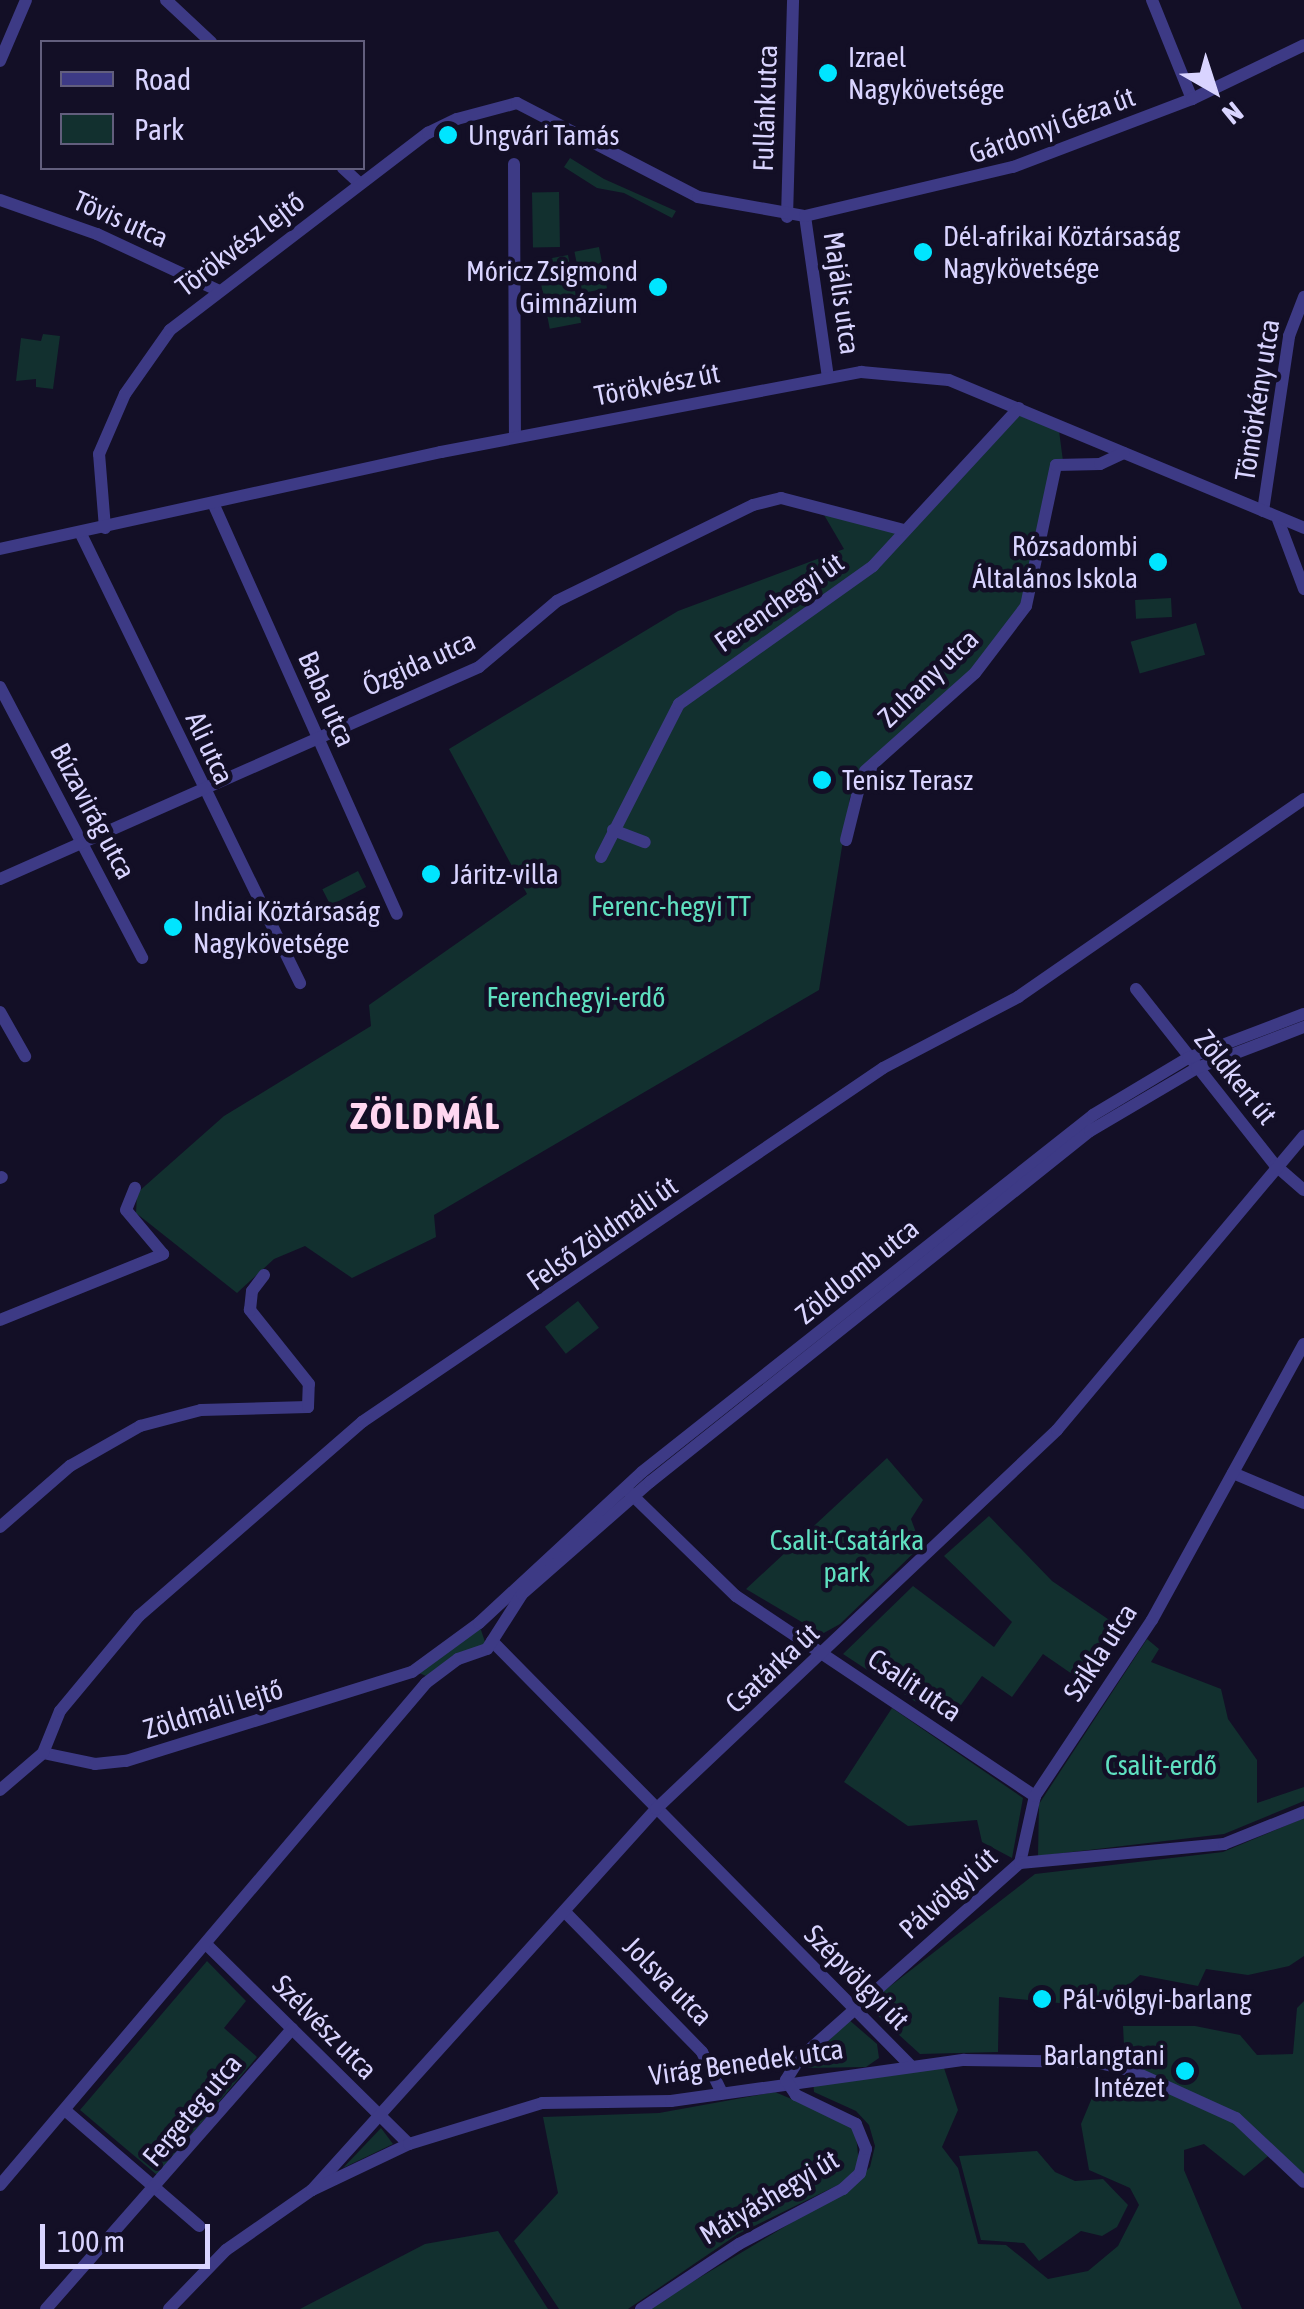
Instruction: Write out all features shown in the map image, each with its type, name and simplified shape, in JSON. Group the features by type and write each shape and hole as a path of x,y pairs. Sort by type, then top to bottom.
{"street":[{"path":"0,60 26,0"},
{"path":"166,0 209,40"},
{"name":"Fullánk utca","path":"787,217 793,0"},
{"path":"1152,0 1192,99"},
{"name":"Gárdonyi Géza út","path":"806,216 962,184 1192,99 1304,45"},
{"name":"Törökvész lejtő","path":"104,528 99,454 108,426 170,330 428,132 517,103 656,180 787,217 806,216"},
{"path":"514,164 516,437"},
{"path":"344,170 360,184"},
{"name":"Tövis utca","path":"0,200 98,234 219,291"},
{"name":"Majális utca","path":"806,216 828,376"},
{"name":"Tömörkény utca","path":"1270,514 1289,336 1304,297"},
{"name":"Törökvész út","path":"0,549 516,437 828,376 917,373 1019,408 1304,528"},
{"name":"Ferenchegyi út","path":"601,858 679,704 838,596 1019,408"},
{"name":"Zuhany utca","path":"846,840 859,788 870,767 976,673 1026,606 1056,466 1100,464 1124,453"},
{"name":"Őzgida utca","path":"0,879 82,846 317,735 479,667 556,601 752,504 781,498 904,530"},
{"name":"Baba utca","path":"214,502 397,914"},
{"path":"1270,514 1304,589"},
{"name":"Ali utca","path":"80,532 201,788 300,984"},
{"name":"Búzavirág utca","path":"0,687 142,958"},
{"name":"Felső Zöldmáli út","path":"0,1790 42,1753 60,1712 140,1616 362,1422 882,1068 1018,996 1304,800"},
{"path":"614,830 645,842"},
{"name":"Zöldkert út","path":"1136,988 1275,1165 1304,1190"},
{"path":"0,1012 25,1056"},
{"name":"Zöldlomb utca","path":"479,1623 629,1492 1090,1132 1193,1063 1304,1014"},
{"name":"Zöldlomb utca","path":"1193,1063 1304,1027"},
{"name":"Csatárka út","path":"312,2190 656,1810 826,1654 1057,1430 1275,1165 1304,1136"},
{"path":"0,1320 163,1254 126,1210 135,1188"},
{"path":"0,1527 70,1466 140,1426 201,1410 308,1407 309,1384 250,1310 252,1292 264,1274"},
{"name":"Szikla utca","path":"1020,1863 1035,1796 1152,1620 1304,1344"},
{"path":"1233,1473 1304,1503"},
{"name":"Zöldlomb utca","path":"489,1643 522,1594 629,1492"},
{"name":"Csalit utca","path":"629,1492 710,1576 1035,1796"},
{"path":"0,2186 399,1716 417,1678 479,1623"},
{"name":"Szépvölgyi út","path":"479,1623 489,1643 910,2065 1041,2059 1130,2070 1236,2118 1304,2182"},
{"path":"417,1678 489,1643"},
{"name":"Zöldmáli lejtő","path":"42,1753 95,1764 126,1762 394,1678 417,1678"},
{"name":"Pálvölgyi út","path":"786,2080 800,2058 1020,1863 1224,1844 1304,1812"},
{"name":"Jolsva utca","path":"566,1913 702,2052 722,2092"},
{"name":"Szélvész utca","path":"206,1944 410,2144"},
{"name":"Fergeteg utca","path":"46,2309 157,2190 292,2030"},
{"name":"Virág Benedek utca","path":"170,2309 226,2250 312,2190 410,2144 542,2103 671,2101 786,2080 910,2065"},
{"name":"Mátyáshegyi út","path":"641,2309 860,2173 866,2149 856,2124 796,2095 786,2080"},
{"path":"66,2111 199,2226"}],"green space":[{"path":"570,158 604,179 676,211 672,218 624,193 597,188 564,167"},
{"path":"532,192 559,192 560,247 533,247"},
{"path":"599,247 607,288 582,293 574,252"},
{"path":"568,255 581,323 550,329 537,261"},
{"path":"43,334 60,336 53,389 36,387 36,379 16,381 21,338 41,341"},
{"name":"Ferenchegyi-erdő","path":"1019,408 1058,423 1063,461 1026,606 1003,640 850,797 819,990 434,1215 436,1237 352,1278 305,1246 274,1259 237,1293 136,1213 137,1193 224,1116 371,1026 369,1005 527,894 449,749 678,611 844,549 820,508 904,530"},
{"path":"1171,598 1172,617 1136,619 1135,600"},
{"path":"1196,623 1205,655 1140,673 1131,642"},
{"path":"358,871 366,887 331,905 322,889"},
{"path":"578,1301 599,1328 566,1354 545,1327"},
{"name":"Csalit-Csatárka park","path":"887,1458 923,1500 911,1519 921,1546 840,1624 822,1634 746,1589"},
{"path":"989,1516 1052,1581 1124,1630 1088,1685 1043,1654 1012,1697 982,1676 948,1723 843,1654 913,1586 994,1647 1012,1622 944,1556"},
{"path":"480,1627 486,1645 426,1676 419,1673"},
{"name":"Csalit-erdő","path":"1147,1639 1159,1649 1151,1662 1221,1689 1228,1719 1257,1760 1257,1803 1304,1787 1304,1801 1224,1834 1038,1856 1039,1804"},
{"path":"892,1708 1023,1798 1012,1858 982,1842 977,1820 908,1826 844,1782"},
{"path":"1304,1818 1304,1956 1289,1966 1248,1975 1206,1969 1198,1986 1140,1975 1118,1994 1079,2005 999,1997 998,2052 920,2054 876,2014 880,1994 1035,1874 1223,1852"},
{"path":"207,1961 246,2001 224,2028 257,2057 157,2175 80,2110"},
{"path":"1304,2001 1304,2182 1274,2151 1244,2176 1204,2144 1184,2150 1184,2170 1242,2309 647,2309 851,2187 870,2167 875,2146 869,2125 856,2111 814,2092 813,2081 942,2062 958,2110 942,2147 958,2168 978,2244 1006,2245 1048,2279 1088,2271 1118,2246 1139,2205 1130,2188 1089,2170 1081,2124 1094,2093 1126,2085 1123,2026 1195,2026 1240,2035 1257,2055 1293,2054 1297,2008"},
{"path":"848,2019 877,2044 879,2058 866,2067 805,2068"},
{"path":"775,2092 855,2126 859,2164 848,2180 738,2234 628,2309 559,2309 514,2241 558,2193 543,2117 659,2113"},
{"path":"381,2128 393,2144 343,2168"},
{"path":"1037,2151 1055,2172 1075,2181 1103,2179 1128,2205 1117,2227 1102,2236 1081,2231 1039,2261 1024,2243 981,2240 959,2156"},
{"path":"498,2231 548,2309 300,2309 425,2244"}],"place":[{"name":"Izrael Nagykövetsége","path":"828,73"},
{"name":"Ungvári Tamás","path":"448,135"},
{"name":"Dél-afrikai Köztársaság Nagykövetsége","path":"923,252"},
{"name":"Móricz Zsigmond Gimnázium","path":"658,287"},
{"name":"Rózsadombi Általános Iskola","path":"1158,562"},
{"name":"Tenisz Terasz","path":"822,780"},
{"name":"Járitz-villa","path":"431,874"},
{"name":"Indiai Köztársaság Nagykövetsége","path":"173,927"},
{"name":"Pál-völgyi-barlang","path":"1042,1999"},
{"name":"Barlangtani Intézet","path":"1185,2071"}],"district":[{"name":"ZÖLDMÁL","path":"426,1116"}],"park label":[{"name":"Ferenc-hegyi TT","path":"671,906"}]}
